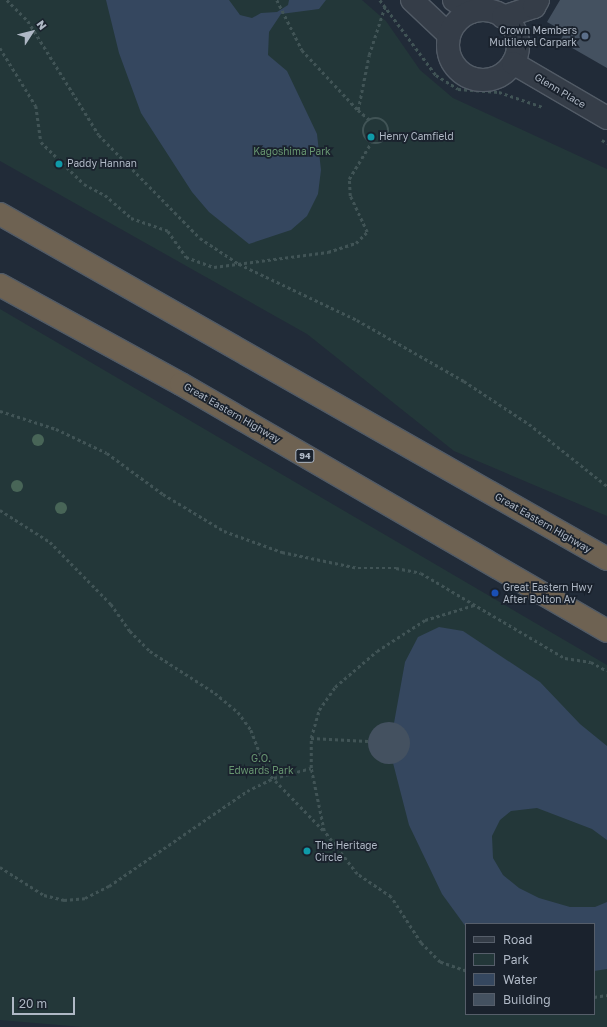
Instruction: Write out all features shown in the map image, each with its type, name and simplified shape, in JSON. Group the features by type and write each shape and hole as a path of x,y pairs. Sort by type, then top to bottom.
{"highway":[{"name":"Great Eastern Highway","path":"0,214 607,559"},
{"name":"Great Eastern Highway","path":"0,285 182,384 607,631"}],"street":[{"path":"412,0 449,35"},
{"path":"454,0 471,12"},
{"path":"504,17 534,7 538,0"},
{"path":"471,12 494,12 504,17 516,33 518,43 513,63 496,77 475,79 464,74 450,57 449,35 462,17 471,12"},
{"name":"Glenn Place","path":"513,63 607,118"}],"path":[{"path":"7,0 28,21 99,135 200,238 238,264 357,320 464,381 529,424 607,486"},
{"path":"277,0 302,50 358,110 370,120 383,120 389,131 383,142 371,143 365,137 364,130 370,120"},
{"path":"380,0 436,74 458,89 499,92 546,108"},
{"path":"358,110 368,55 385,6"},
{"path":"0,48 36,106 41,142 84,184 105,195 131,218 168,231 186,256 214,267 328,252 356,242 367,232 350,196 349,179 371,143"},
{"path":"600,139 607,143"},
{"path":"0,411 56,429 107,453 164,494 224,531 282,552 358,568 396,568 421,573 565,658 591,662 607,671"},
{"path":"0,510 50,542 112,604 130,631 150,651 215,693 238,712 251,730 262,763 274,778 324,831 357,874 391,898 421,943 440,962 465,970"},
{"path":"324,831 311,768 311,738 319,710 335,687 377,651 425,620 474,605"},
{"path":"311,738 368,741"},
{"path":"0,867 44,895 64,900 85,898 110,886 246,791 274,778 311,768"},
{"path":"595,997 607,995"}],"green space":[{"name":"Kagoshima Park","path":"0,0 362,0 386,21 420,70 453,98 607,169 607,516 454,451 307,334 0,161"},
{"name":"G.O. Edwards Park","path":"0,309 607,665 607,1027 82,1027 0,1020"}],"water":[{"path":"106,0 229,0 240,15 252,18 261,13 277,12 288,5 289,0 326,0 319,9 281,14 269,32 268,55 287,71 317,134 321,170 318,194 307,216 291,230 249,244 209,212 192,192 141,113 119,53"},
{"path":"439,627 463,631 540,682 580,724 607,746 607,840 592,829 537,808 511,811 500,820 492,836 493,858 503,875 519,888 539,898 570,907 595,907 607,902 607,969 595,971 595,923 465,923 465,926 442,894 409,825 393,763 405,755 409,746 405,730 394,723 405,662 418,637"}],"building":[{"name":"Crown Members Multilevel Carpark","path":"560,0 607,0 607,68 560,41 565,32 547,22"},
{"path":"389,722 404,728 410,743 404,758 389,764 374,758 368,743 374,728"}],"place":[{"name":"Crown Members Multilevel Carpark","path":"585,36"},
{"name":"Henry Camfield","path":"371,137"},
{"name":"Paddy Hannan","path":"59,164"},
{"name":"Great Eastern Hwy After Bolton Av","path":"495,593"},
{"name":"The Heritage Circle","path":"307,851"}]}
